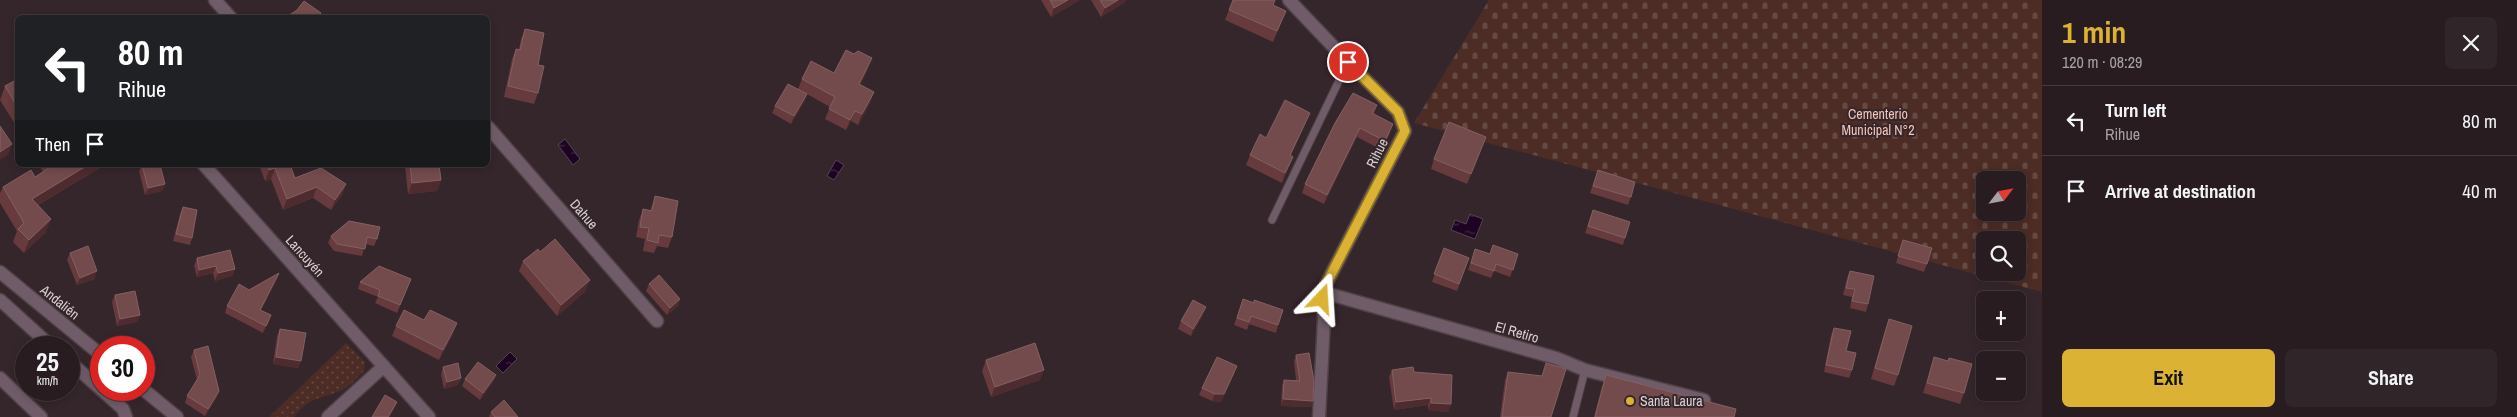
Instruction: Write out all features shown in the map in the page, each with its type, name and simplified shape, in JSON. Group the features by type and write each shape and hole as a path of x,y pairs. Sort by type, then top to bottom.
{"street":[{"path":"215,0 228,15"},
{"name":"Rihue","path":"1289,0 1398,112 1405,131 1322,292"},
{"name":"Dahue","path":"490,129 657,321"},
{"name":"Lancuyén","path":"206,167 430,417"},
{"name":"Andalién","path":"0,272 90,346"},
{"path":"1319,417 1324,320 1322,292"},
{"name":"El Retiro","path":"1322,292 1556,358 1586,370 1704,400"},
{"path":"0,300 40,336"},
{"path":"328,417 384,366"},
{"path":"80,372 122,414"},
{"path":"0,378 41,417"},
{"path":"155,399 177,417"}],"lane":[{"path":"1272,220 1348,62"},
{"path":"1573,417 1586,370"}],"green space":[{"name":"Cementerio Municipal N°2","path":"1489,0 2042,0 2042,292 2001,281 2026,281 2026,231 1976,231 1976,274 1414,123"},
{"path":"346,343 365,362 364,371 348,387 311,401 294,417 269,417"}],"water":[{"path":"565,139 580,159 573,165 558,145"},
{"path":"836,160 844,165 834,180 827,176"},
{"path":"1470,214 1483,219 1475,239 1451,230 1455,220 1466,224"},
{"path":"510,352 517,359 503,373 496,366"}],"building":[{"path":"1050,0 1068,0 1054,8"},
{"path":"1100,0 1118,0 1105,8"},
{"path":"1233,0 1275,0 1273,5 1286,11 1277,31 1229,10"},
{"path":"304,1 321,13 319,15 290,15 297,10"},
{"path":"525,29 544,33 538,65 544,66 538,93 508,86 516,49 520,50"},
{"path":"846,50 854,54 858,51 872,58 859,84 874,92 862,114 855,111 850,120 829,109 835,97 802,79 811,61 834,73"},
{"path":"15,81 15,103 5,86"},
{"path":"788,84 807,94 794,116 775,106"},
{"path":"1353,93 1377,105 1372,113 1393,124 1385,141 1360,128 1327,195 1305,184 1335,123"},
{"path":"1285,100 1310,113 1290,155 1293,157 1285,173 1250,155 1260,134 1266,138"},
{"path":"1449,122 1486,137 1471,174 1434,159"},
{"path":"0,126 12,144 0,152"},
{"path":"50,167 85,167 32,199 51,219 29,240 18,229 24,223 3,187 31,170 35,177"},
{"path":"143,167 161,167 165,184 148,188"},
{"path":"268,167 291,167 295,178 321,168 346,184 335,200 317,187 287,199 275,168 269,170"},
{"path":"410,167 439,167 441,180 412,183"},
{"path":"1598,170 1635,182 1631,197 1593,186"},
{"path":"655,196 678,201 672,237 659,235 658,243 647,240 649,228 640,227 643,209 652,211"},
{"path":"183,207 197,210 192,238 176,234"},
{"path":"1593,210 1630,222 1625,238 1588,226"},
{"path":"349,221 380,227 377,239 367,237 365,249 337,244 331,236"},
{"path":"555,239 590,280 561,305 523,261 538,249 540,252"},
{"path":"1903,240 1932,248 1927,264 1898,256"},
{"path":"1493,245 1518,254 1513,270 1496,264 1494,271 1471,263 1475,249 1490,254"},
{"path":"88,246 97,271 80,278 70,253"},
{"path":"1444,248 1469,258 1459,284 1434,274"},
{"path":"230,250 235,269 218,273 216,266 199,270 197,258"},
{"path":"379,266 411,279 400,305 378,296 380,290 360,282"},
{"path":"1850,271 1874,276 1868,304 1852,301 1855,289 1846,288"},
{"path":"279,273 260,310 271,315 266,326 227,306 239,284 249,290"},
{"path":"659,275 680,299 670,308 649,284"},
{"path":"135,291 140,315 120,319 115,295"},
{"path":"1243,299 1254,303 1254,300 1283,310 1278,325 1251,316 1249,322 1237,318"},
{"path":"1193,300 1206,307 1193,329 1181,321"},
{"path":"404,310 424,320 430,310 457,323 443,350 396,326"},
{"path":"1889,319 1912,326 1898,375 1875,368"},
{"path":"1834,328 1851,331 1846,351 1856,353 1852,370 1826,365"},
{"path":"280,329 306,333 301,361 276,357"},
{"path":"1035,343 1044,370 995,387 986,360"},
{"path":"208,346 219,391 208,409 187,396 200,375 194,350"},
{"path":"1309,353 1314,381 1313,401 1283,399 1284,380 1300,381 1296,355"},
{"path":"1217,357 1237,366 1224,394 1215,394 1202,388"},
{"path":"1934,357 1948,361 1949,358 1972,364 1964,393 1927,383"},
{"path":"478,362 496,375 483,393 465,379"},
{"path":"458,363 461,378 447,382 443,367"},
{"path":"1546,363 1566,369 1551,417 1502,417 1508,372 1542,376"},
{"path":"1413,367 1414,372 1452,375 1451,404 1431,403 1431,398 1396,402 1392,370"},
{"path":"1606,375 1736,409 1734,417 1595,417"},
{"path":"385,395 397,402 388,417 372,417"},
{"path":"504,400 518,417 495,417 491,412"}],"place":[{"name":"Santa Laura","path":"1630,401"}],"route":[{"path":"1322,299 1322,292 1405,131 1398,112 1348,62"}]}
